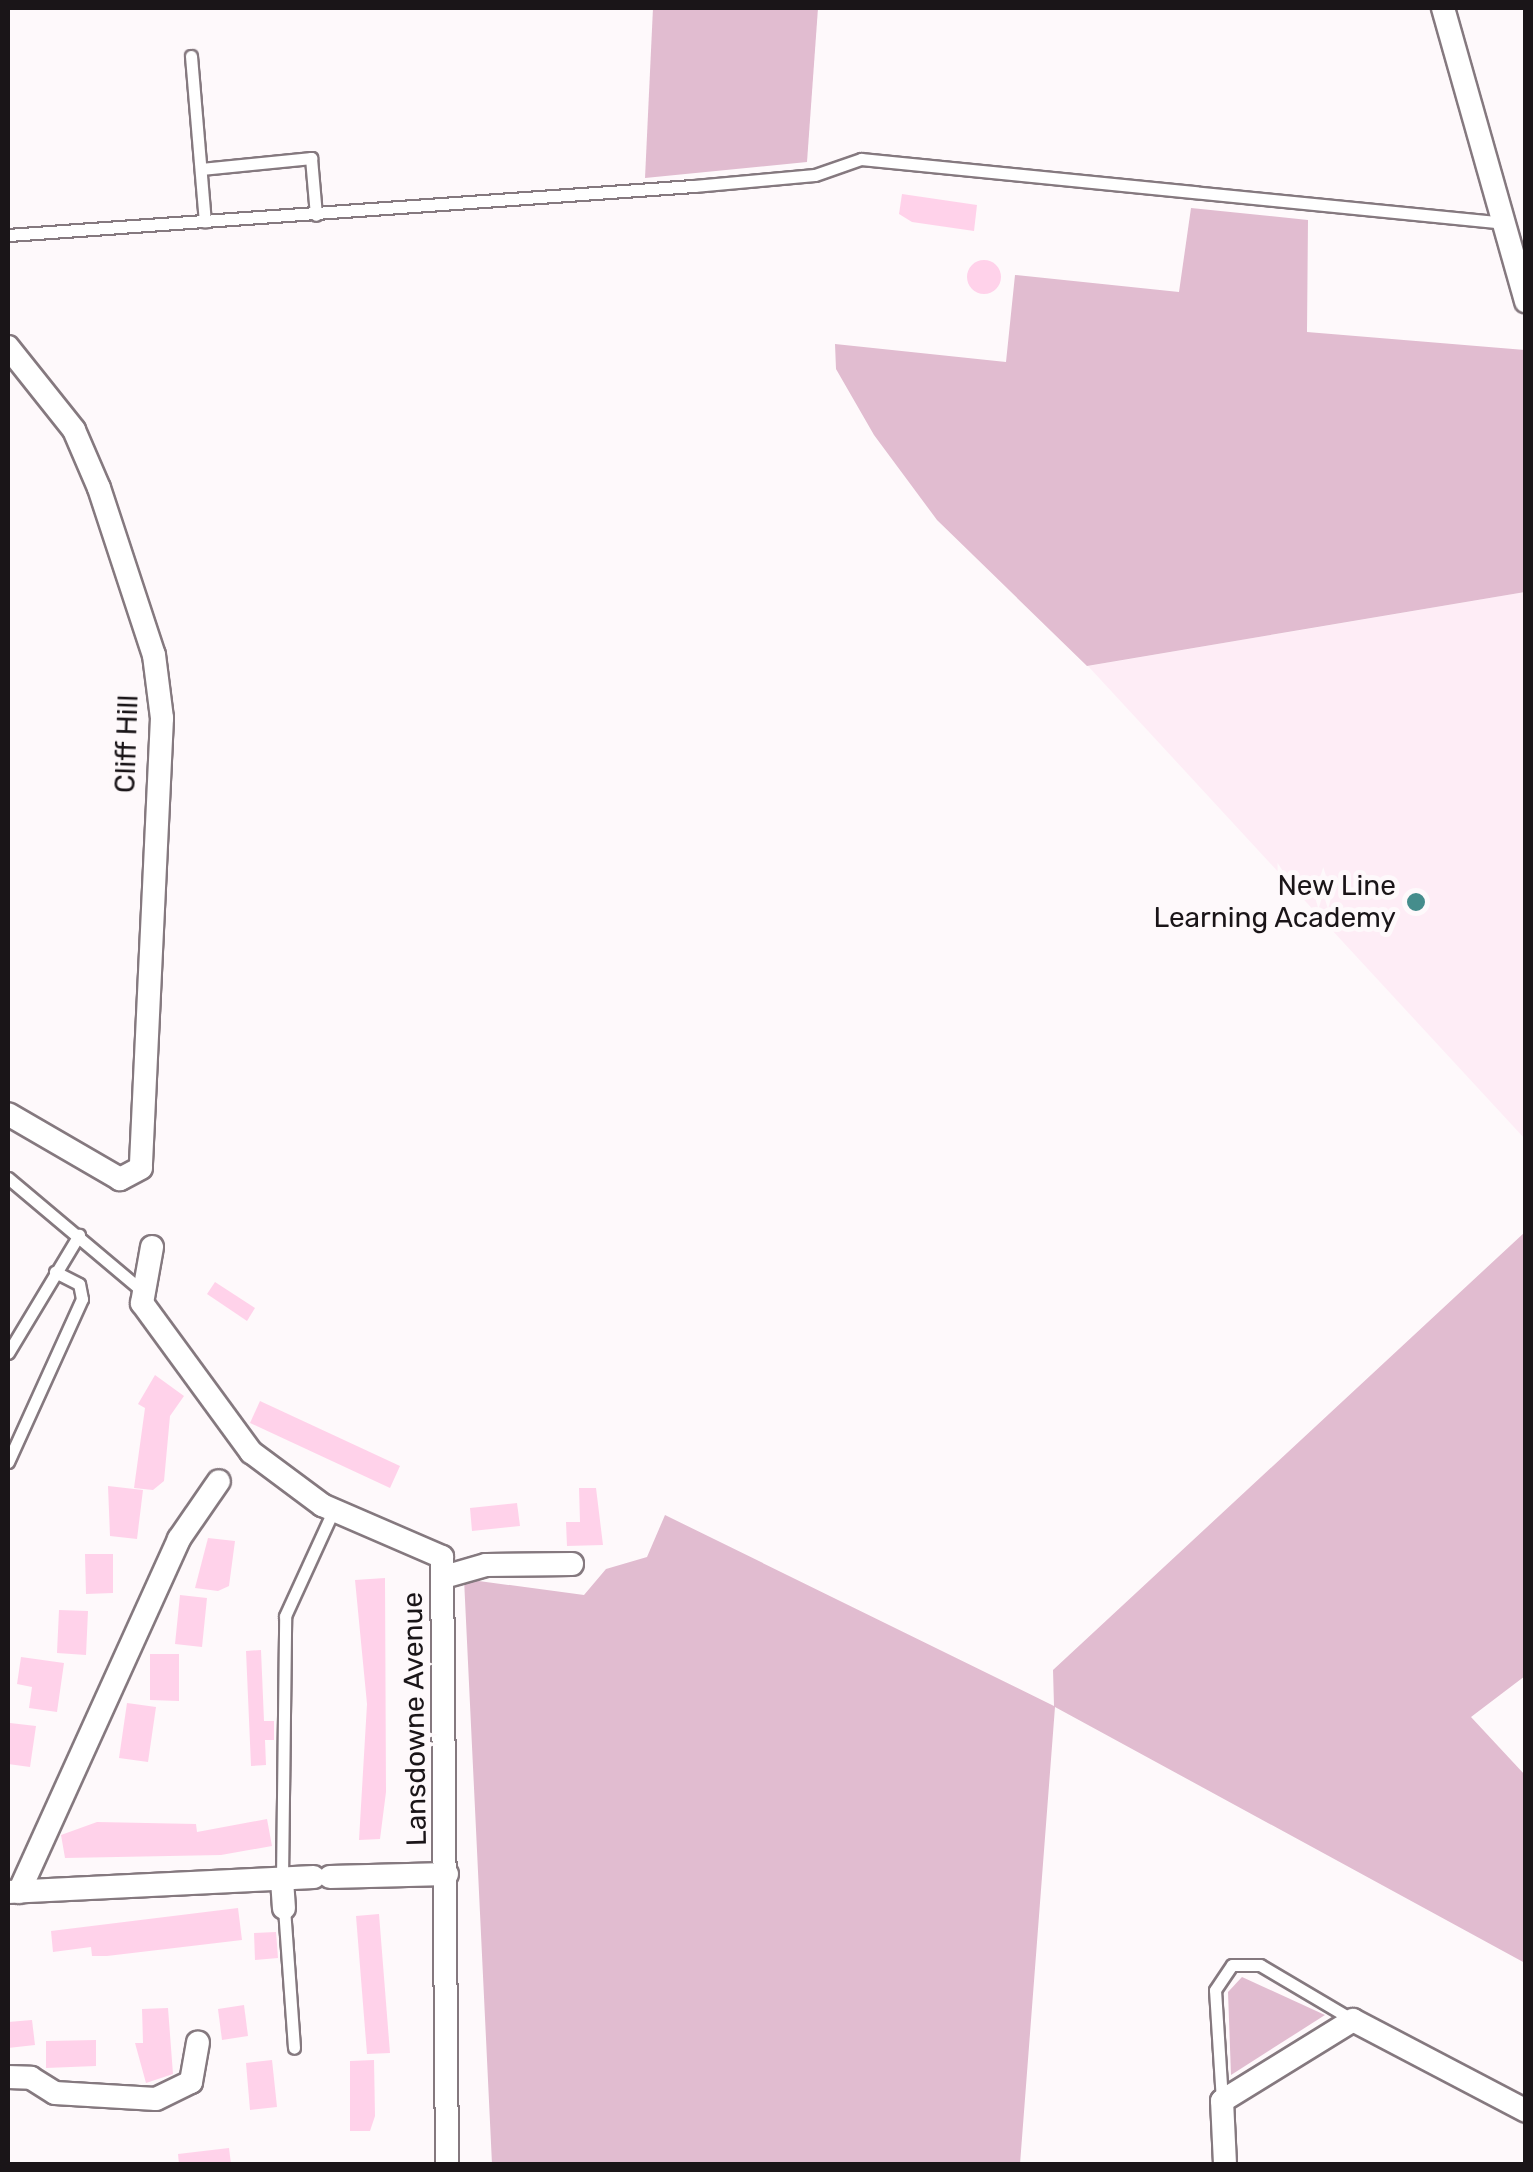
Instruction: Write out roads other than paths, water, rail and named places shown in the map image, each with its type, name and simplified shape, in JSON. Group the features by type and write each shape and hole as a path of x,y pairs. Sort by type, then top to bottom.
{"street":[{"path":"1443,8 1496,222 1526,301"},
{"name":"Cliff Hill","path":"8,347 85,456 162,698 143,1157 134,1178 120,1179 8,1114"},
{"path":"140,1290 152,1247"},
{"name":"Lansdowne Avenue","path":"140,1290 251,1452 334,1509 442,1557 448,2164"},
{"path":"219,1481 179,1539 13,1892 447,1874"},
{"path":"444,1578 486,1565 572,1564"},
{"path":"282,1880 284,1908"},
{"path":"1226,2164 1222,2101 1353,2020 1526,2111"},
{"path":"8,2078 31,2078 55,2093 156,2099 191,2082 198,2043"}],"lane":[{"path":"190,56 205,221"},
{"path":"201,169 311,158 316,214"},
{"path":"8,234 798,177 862,159 1496,222"},
{"path":"8,1178 140,1290"},
{"path":"8,1353 79,1235"},
{"path":"8,1462 82,1299 79,1284 55,1272"},
{"path":"282,1880 285,1616 334,1509"},
{"path":"284,1908 294,2048"},
{"path":"1222,2101 1215,1990 1232,1964 1260,1966 1353,2020"}],"place":[{"name":"New Line Learning Academy","path":"1416,902"}]}
